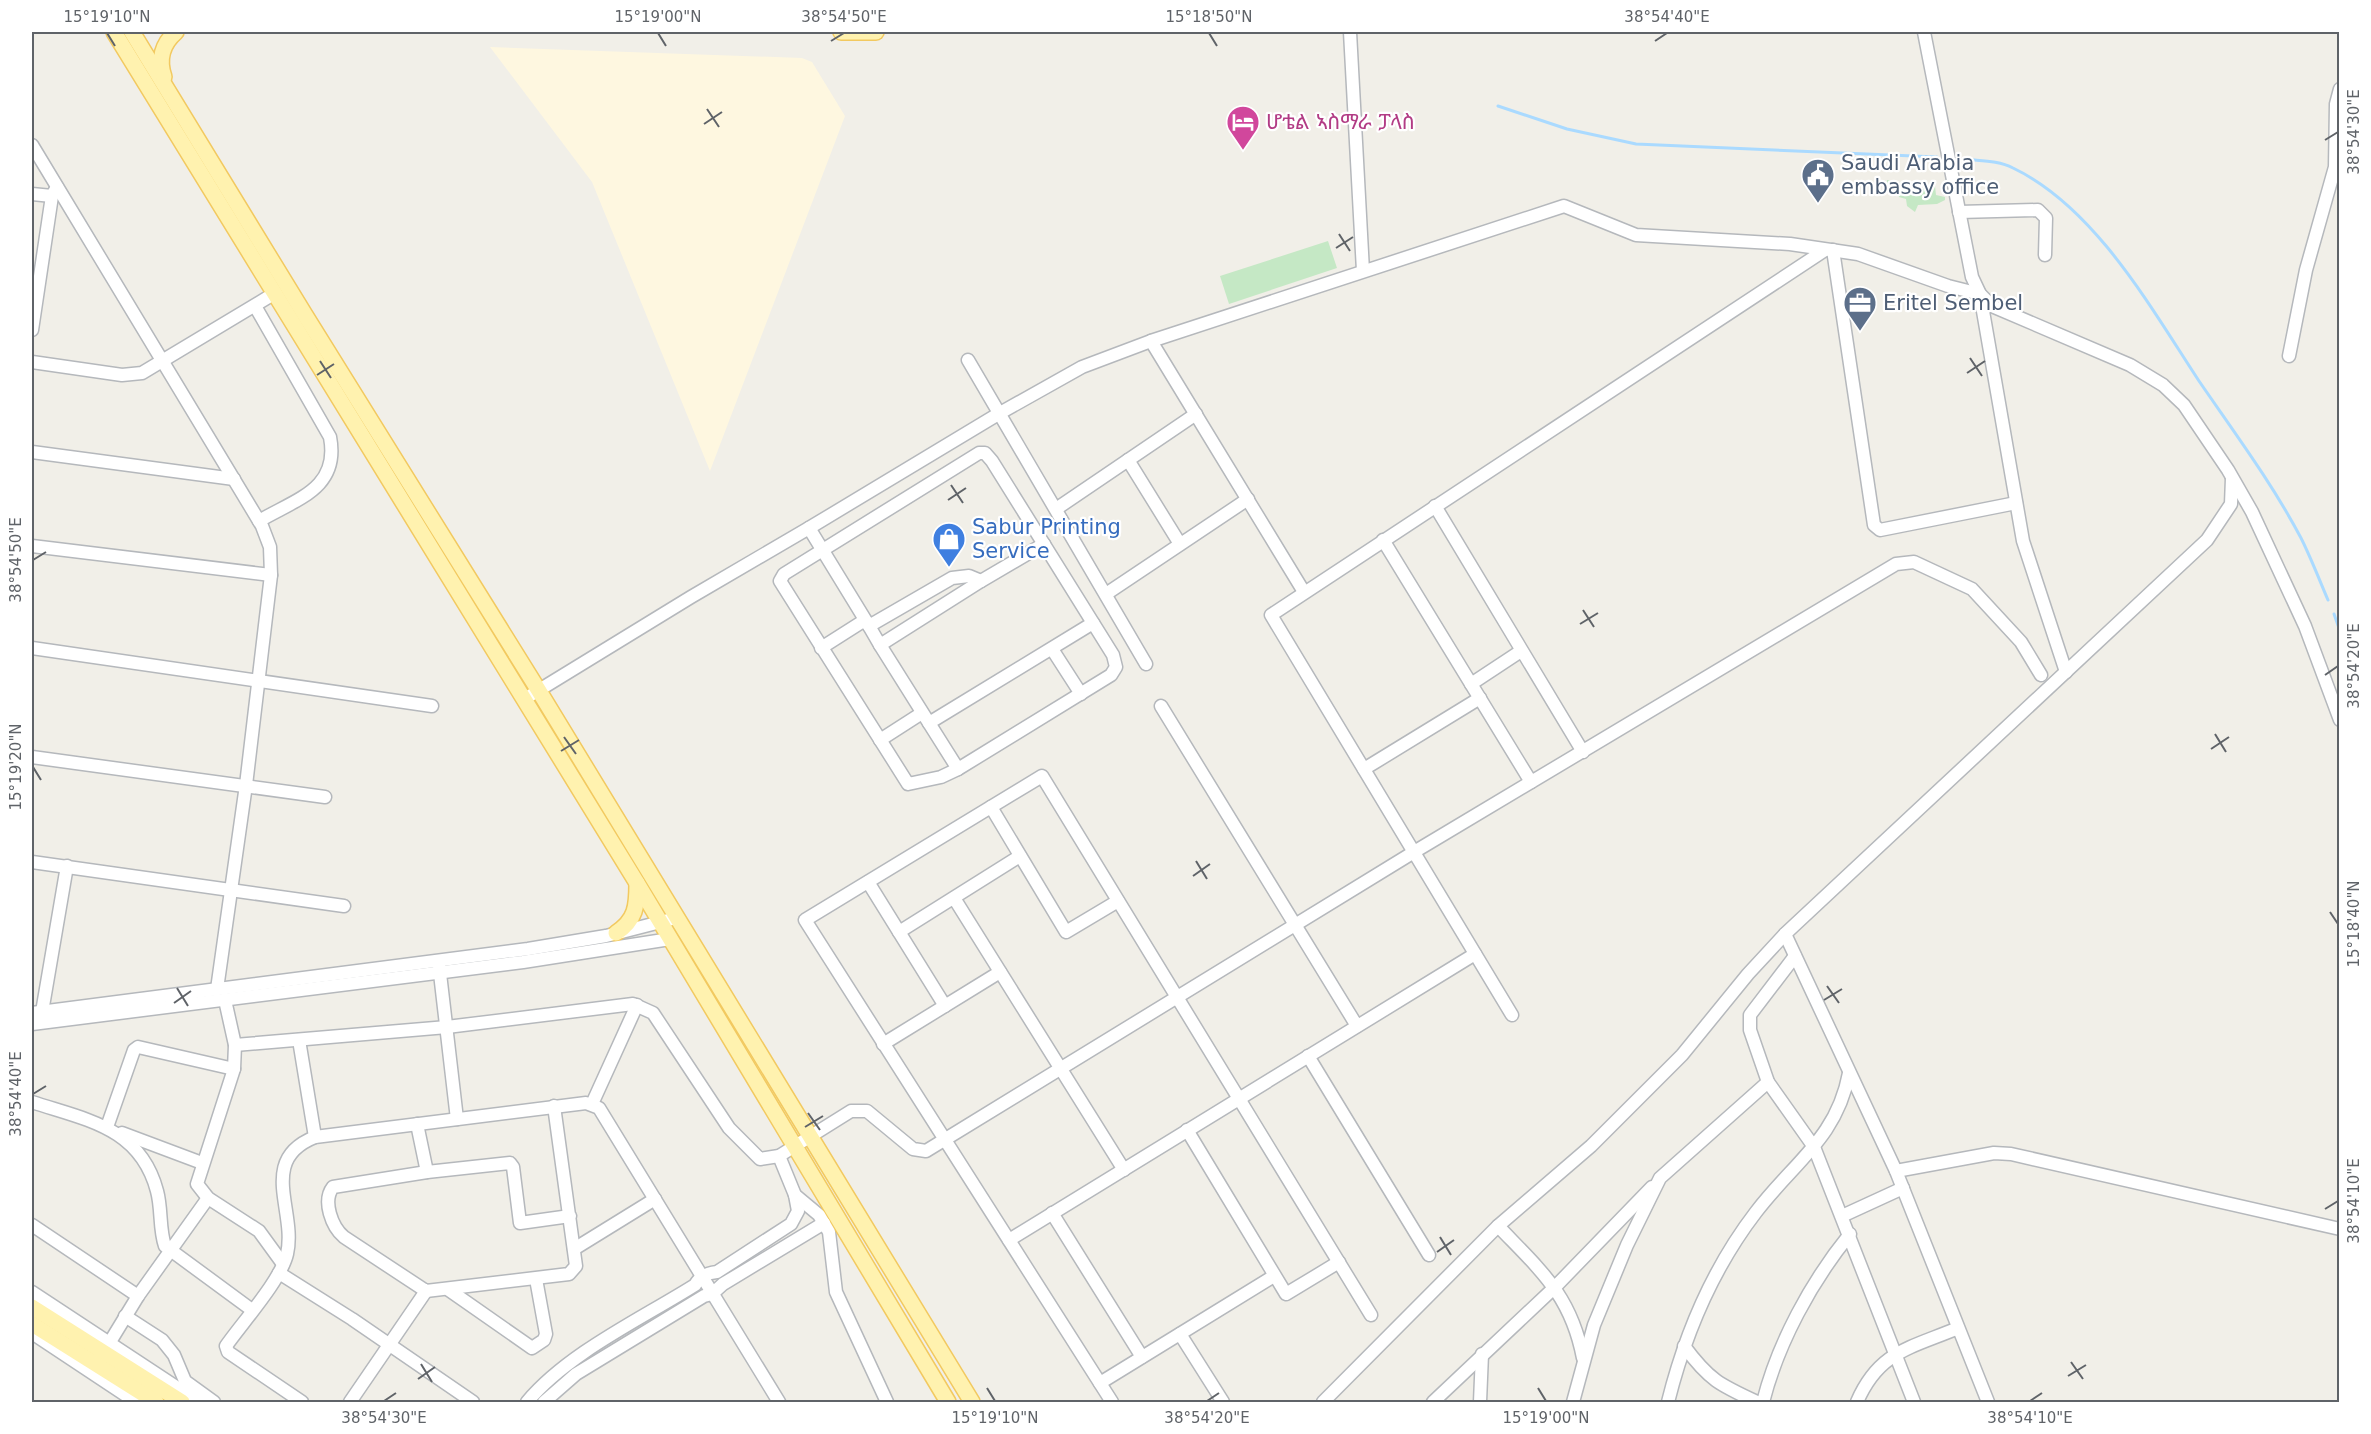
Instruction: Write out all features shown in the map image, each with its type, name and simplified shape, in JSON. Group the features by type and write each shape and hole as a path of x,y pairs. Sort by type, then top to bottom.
{"main road":[{"path":"114,32 525,699 948,1402"},
{"path":"132,32 304,315 539,691 972,1402"},
{"path":"168,89 160,60 168,39 176,32"},
{"path":"841,32 876,32"},
{"path":"616,933 631,921 635,912 637,883"},
{"path":"32,1307 102,1354 145,1396 182,1402"},
{"path":"32,1324 102,1354"}],"street":[{"path":"1350,32 1363,271"},
{"path":"1924,32 1972,277 1980,294 2023,541 2066,672"},
{"path":"2289,356 2306,270 2335,167 2339,92"},
{"path":"32,145 55,192 164,361 259,521 270,547 271,575 246,785 217,989"},
{"path":"32,194 55,192"},
{"path":"32,330 34,288 55,192"},
{"path":"525,699 1000,413 1089,364 1152,340 1564,206 1636,235 1790,244 1858,254 1948,286 1980,294 1992,306 2130,364 2155,379 2184,405 2252,512 2302,621 2340,720"},
{"path":"1959,212 2038,210 2046,218 2045,255"},
{"path":"1829,250 1874,525 1880,530 2016,503"},
{"path":"1512,1015 1271,615 1829,250"},
{"path":"32,362 132,375 142,373 275,293"},
{"path":"255,306 330,437 333,453 327,477 317,488 259,521"},
{"path":"1152,340 1304,592"},
{"path":"968,360 1146,663"},
{"path":"1056,509 1196,414"},
{"path":"32,452 234,479"},
{"path":"983,453 992,461 1093,622 1113,655 1116,667 1111,675 958,769 941,777 908,784 820,648 780,581 784,574 822,550 983,453"},
{"path":"1128,460 1180,544"},
{"path":"1323,1402 1498,1226 1591,1146 1682,1055 1748,974 1785,934 2207,540 2231,504 2232,478"},
{"path":"1106,594 1248,498"},
{"path":"1435,506 1583,752"},
{"path":"809,528 958,769"},
{"path":"1383,540 1531,782"},
{"path":"880,645 1044,544"},
{"path":"32,546 271,575"},
{"path":"235,1045 447,1027 633,1004 653,1013 729,1128 760,1159 779,1156 851,1111 867,1111 912,1149 926,1150 1414,852 1881,571 1905,562 1922,565 1972,589 2021,642 2041,675"},
{"path":"820,648 952,578 969,576 981,581"},
{"path":"880,740 1052,649 1093,622"},
{"path":"32,648 432,706"},
{"path":"1052,649 1081,694"},
{"path":"1471,684 1521,651"},
{"path":"1364,769 1480,698"},
{"path":"1161,706 1357,1026"},
{"path":"32,757 325,797"},
{"path":"1112,1402 805,920 1042,776 1371,1315"},
{"path":"991,807 1066,932 1118,901"},
{"path":"899,932 1020,856"},
{"path":"32,862 344,906"},
{"path":"67,866 37,1012 217,989 439,967 670,939"},
{"path":"868,882 945,1006"},
{"path":"954,898 1124,1170"},
{"path":"32,1024 225,1000 439,967 616,933 676,918"},
{"path":"1785,934 1896,1171 1988,1402"},
{"path":"1009,1240 1475,954"},
{"path":"1796,956 1750,1015 1751,1037 1768,1082 1814,1147 1914,1402"},
{"path":"439,967 457,1119"},
{"path":"883,1044 1000,972"},
{"path":"225,1000 235,1045 234,1069 197,1184 208,1198 254,1227 281,1268 471,1402"},
{"path":"592,1104 637,1005"},
{"path":"299,1040 315,1137"},
{"path":"109,1128 134,1050 138,1047 234,1069"},
{"path":"1308,1056 1429,1255"},
{"path":"1668,1402 1684,1346 1714,1278 1743,1229 1758,1209 1814,1147 1837,1115 1849,1073"},
{"path":"1432,1402 1555,1287 1660,1178 1768,1082"},
{"path":"32,1102 202,1163"},
{"path":"302,1402 226,1349 281,1268 288,1238 282,1171 290,1152 296,1146 315,1137 554,1106 592,1104 599,1107 779,1402"},
{"path":"554,1106 570,1216 576,1266 569,1274 426,1291 335,1230 331,1221 329,1193 333,1187 427,1172 510,1163 513,1167 520,1223 570,1216"},
{"path":"417,1124 427,1172"},
{"path":"109,1128 135,1149 152,1176 160,1202 163,1240 171,1252 252,1310"},
{"path":"1187,1130 1286,1294 1339,1262"},
{"path":"1896,1171 1994,1153 2011,1154 2340,1229"},
{"path":"527,1402 558,1372 695,1285 702,1277 717,1272 791,1224 798,1211 795,1196 779,1156"},
{"path":"1573,1402 1583,1359 1610,1286 1660,1178"},
{"path":"1842,1216 1903,1188"},
{"path":"795,1196 819,1215 829,1232 836,1292 887,1402"},
{"path":"102,1354 138,1296 208,1198"},
{"path":"574,1249 655,1199"},
{"path":"1052,1213 1142,1357"},
{"path":"544,1402 576,1374 704,1296 712,1294 723,1284 824,1223"},
{"path":"32,1225 138,1296"},
{"path":"1498,1226 1555,1287 1570,1311 1583,1359"},
{"path":"1763,1402 1777,1359 1802,1305 1850,1234"},
{"path":"1100,1383 1274,1276"},
{"path":"449,1290 532,1348 544,1340 546,1334 536,1279"},
{"path":"350,1402 426,1291"},
{"path":"32,1292 102,1354 199,1402"},
{"path":"125,1316 162,1340 174,1354 185,1381 214,1402"},
{"path":"1857,1402 1873,1372 1894,1355 1958,1328"},
{"path":"32,1333 145,1396"},
{"path":"1180,1334 1223,1402"},
{"path":"1684,1346 1701,1370 1716,1383 1757,1402"},
{"path":"1480,1402 1482,1354"}],"shaded area":[{"path":"490,47 802,58 812,62 845,116 710,471 592,182"}],"green space":[{"path":"1887,180 1925,188 1935,186 1936,195 1945,197 1945,200 1937,204 1918,205 1915,212 1907,206 1906,199 1899,197 1895,189 1887,185"},
{"path":"1328,241 1337,268 1229,304 1220,276"}],"waterway":[{"path":"1498,106 1567,129 1636,144 1937,157"},
{"path":"1964,159 2007,165 2043,185 2070,207 2119,262 2278,497 2301,538 2328,600"},
{"path":"2334,614 2340,631"}],"place":[{"name":"ሆቴል ኣስማራ ፓላስ","path":"1243,151"},
{"name":"Saudi Arabia embassy office","path":"1818,204"},
{"name":"Eritel Sembel","path":"1860,332"},
{"name":"Sabur Printing Service","path":"949,568"}]}
